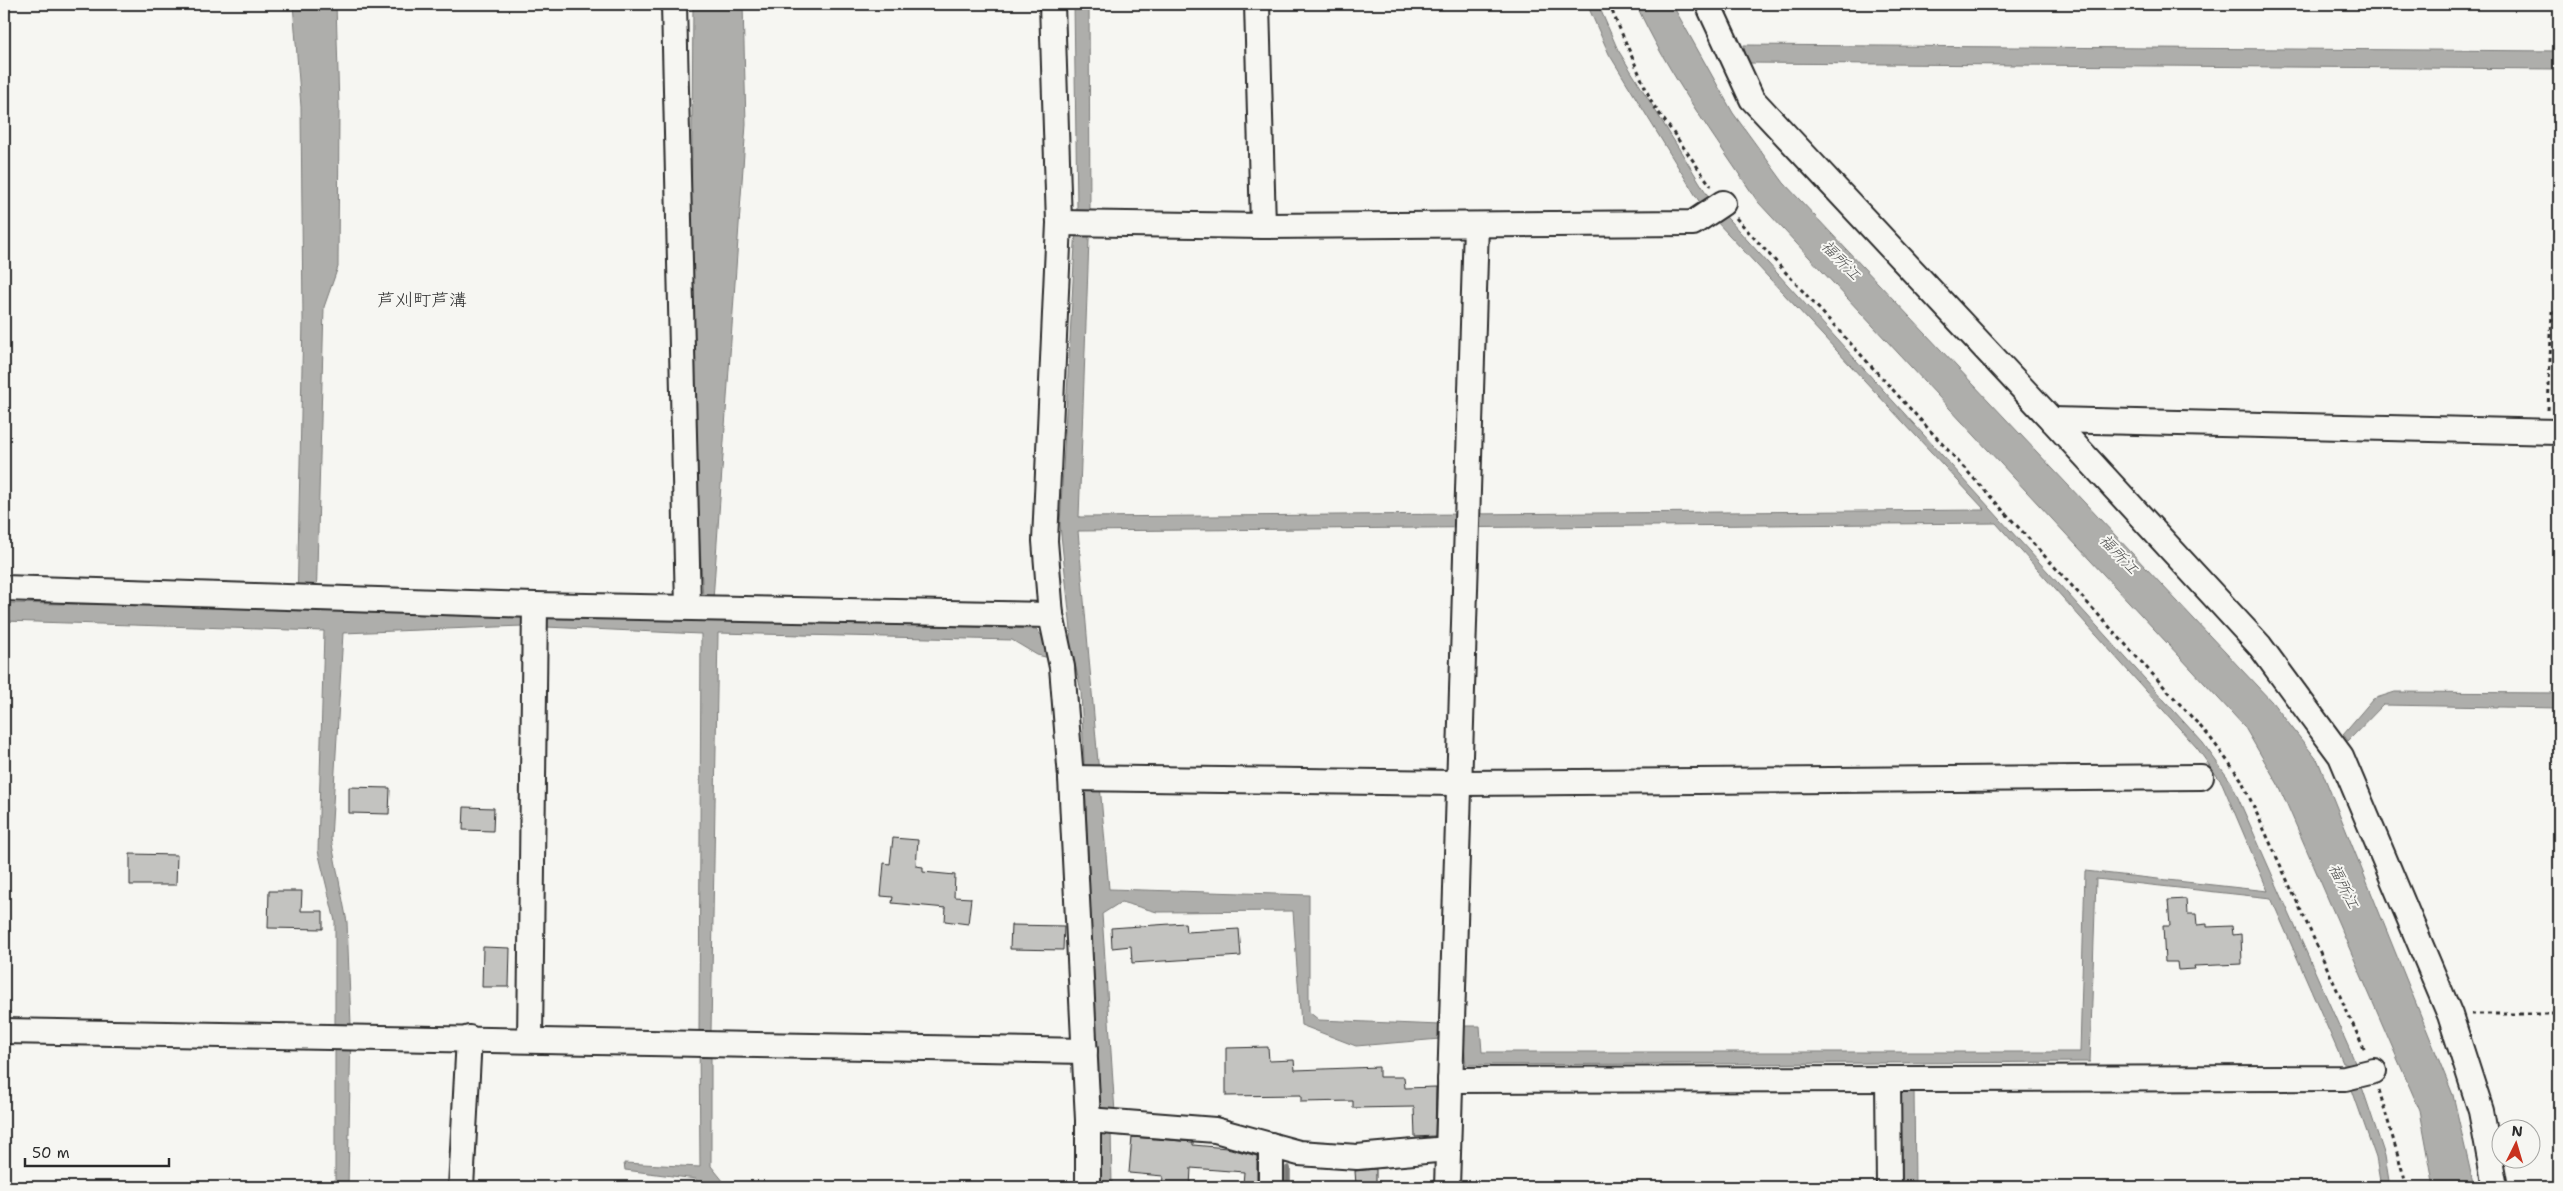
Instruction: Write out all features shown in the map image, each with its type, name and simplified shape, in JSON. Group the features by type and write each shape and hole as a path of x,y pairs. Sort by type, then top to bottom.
{"street":[{"path":"674,4 701,607"},
{"path":"1052,4 1059,223 1045,541 1050,615 1062,668 1071,778 1088,1120 1088,1187"},
{"path":"1257,4 1263,226"},
{"path":"1708,4 1752,99 2260,646 2341,756 2450,1015 2481,1111 2495,1187"},
{"path":"1059,223 1263,226 1693,223 1723,203"},
{"path":"1448,1187 1458,783 1476,225"},
{"path":"2052,420 2553,432"},
{"path":"4,588 535,605 1050,615"},
{"path":"530,1040 535,605"},
{"path":"1071,778 1458,783 2200,777"},
{"path":"4,1030 1085,1051"},
{"path":"461,1187 469,1038"},
{"path":"1450,1080 2345,1078 2374,1071"},
{"path":"1888,1079 1889,1187"},
{"path":"1088,1120 1215,1130 1299,1153 1357,1157 1448,1149"},
{"path":"1271,1145 1271,1187"}],"path":[{"path":"1610,4 1652,103 1723,203 2202,729 2241,779 2374,1071 2406,1187"},
{"path":"2552,311 2553,432"},
{"path":"2450,1015 2559,1014"}],"water":[{"path":"293,4 336,4 339,107 338,267 324,307 316,607 703,598 690,374 693,4 743,4 746,124 713,600 714,620 1036,629 1047,642 1069,644 1071,630 1060,525 1077,207 1074,4 1089,4 1090,212 1079,517 1985,510 1702,206 1609,54 1587,4 1598,4 1618,50 1710,199 2203,743 2231,782 2356,1064 2343,1063 2271,898 2096,879 2090,1062 1466,1065 1462,1026 1480,1026 1482,1052 2080,1052 2085,871 2268,891 2222,783 2197,748 1996,523 1078,531 1109,889 1309,895 1309,1012 1319,1020 1440,1025 1440,1039 1356,1046 1301,1025 1293,911 1157,912 1121,902 1102,914 1115,1113 1104,1113 1099,1107 1081,691 1075,664 1037,655 1012,640 718,633 711,1032 711,1166 728,1187 700,1187 696,1179 625,1170 624,1163 700,1167 701,634 523,626 343,633 331,839 347,922 351,1025 348,1187 335,1187 335,921 318,851 324,631 4,621 4,603 297,608 303,319 301,107"},
{"name":"福所江","path":"1636,4 1672,4 1733,113 1784,183 2272,702 2318,761 2453,1095 2474,1187 2434,1187 2420,1111 2279,786 2244,726 1758,202 1677,81"},
{"path":"1744,45 2559,51 2559,69 1746,63"},
{"path":"2395,692 2559,693 2559,708 2383,705 2348,741 2343,734 2373,699"},
{"path":"2360,1081 2385,1156 2390,1187 2381,1187 2376,1158 2350,1084"},
{"path":"1901,1087 1914,1088 1915,1187 1902,1187"},
{"path":"1111,1128 1112,1187 1100,1187 1100,1131"}],"building":[{"path":"349,787 390,788 389,814 349,813"},
{"path":"464,807 494,808 493,831 463,830"},
{"path":"893,838 918,840 916,866 923,867 923,872 955,875 954,897 971,898 968,924 945,921 946,908 892,903 893,897 881,896 884,863 890,864"},
{"path":"130,854 177,855 176,885 130,885"},
{"path":"269,891 302,891 301,911 323,911 323,929 268,928"},
{"path":"2186,899 2187,914 2196,914 2197,925 2207,924 2207,927 2232,926 2233,935 2241,934 2242,964 2194,966 2195,969 2178,970 2177,962 2165,962 2163,926 2170,926 2168,900"},
{"path":"1185,923 1186,932 1239,929 1241,956 1132,963 1131,946 1112,948 1111,928"},
{"path":"1011,925 1064,926 1063,950 1010,949"},
{"path":"483,947 510,948 509,987 482,987"},
{"path":"1268,1047 1269,1061 1294,1060 1295,1070 1379,1067 1379,1077 1404,1077 1405,1088 1436,1087 1435,1136 1415,1137 1414,1107 1353,1108 1353,1101 1301,1102 1301,1095 1226,1096 1226,1048"},
{"path":"1132,1137 1193,1142 1193,1145 1227,1148 1257,1156 1257,1185 1243,1184 1244,1172 1191,1168 1190,1187 1162,1187 1163,1176 1129,1173"},
{"path":"1376,1169 1376,1184 1356,1185 1355,1171"}],"waterway":[{"path":"1288,1168 1288,1187"}],"district":[{"name":"芦刈町芦溝","path":"422,300"}]}
